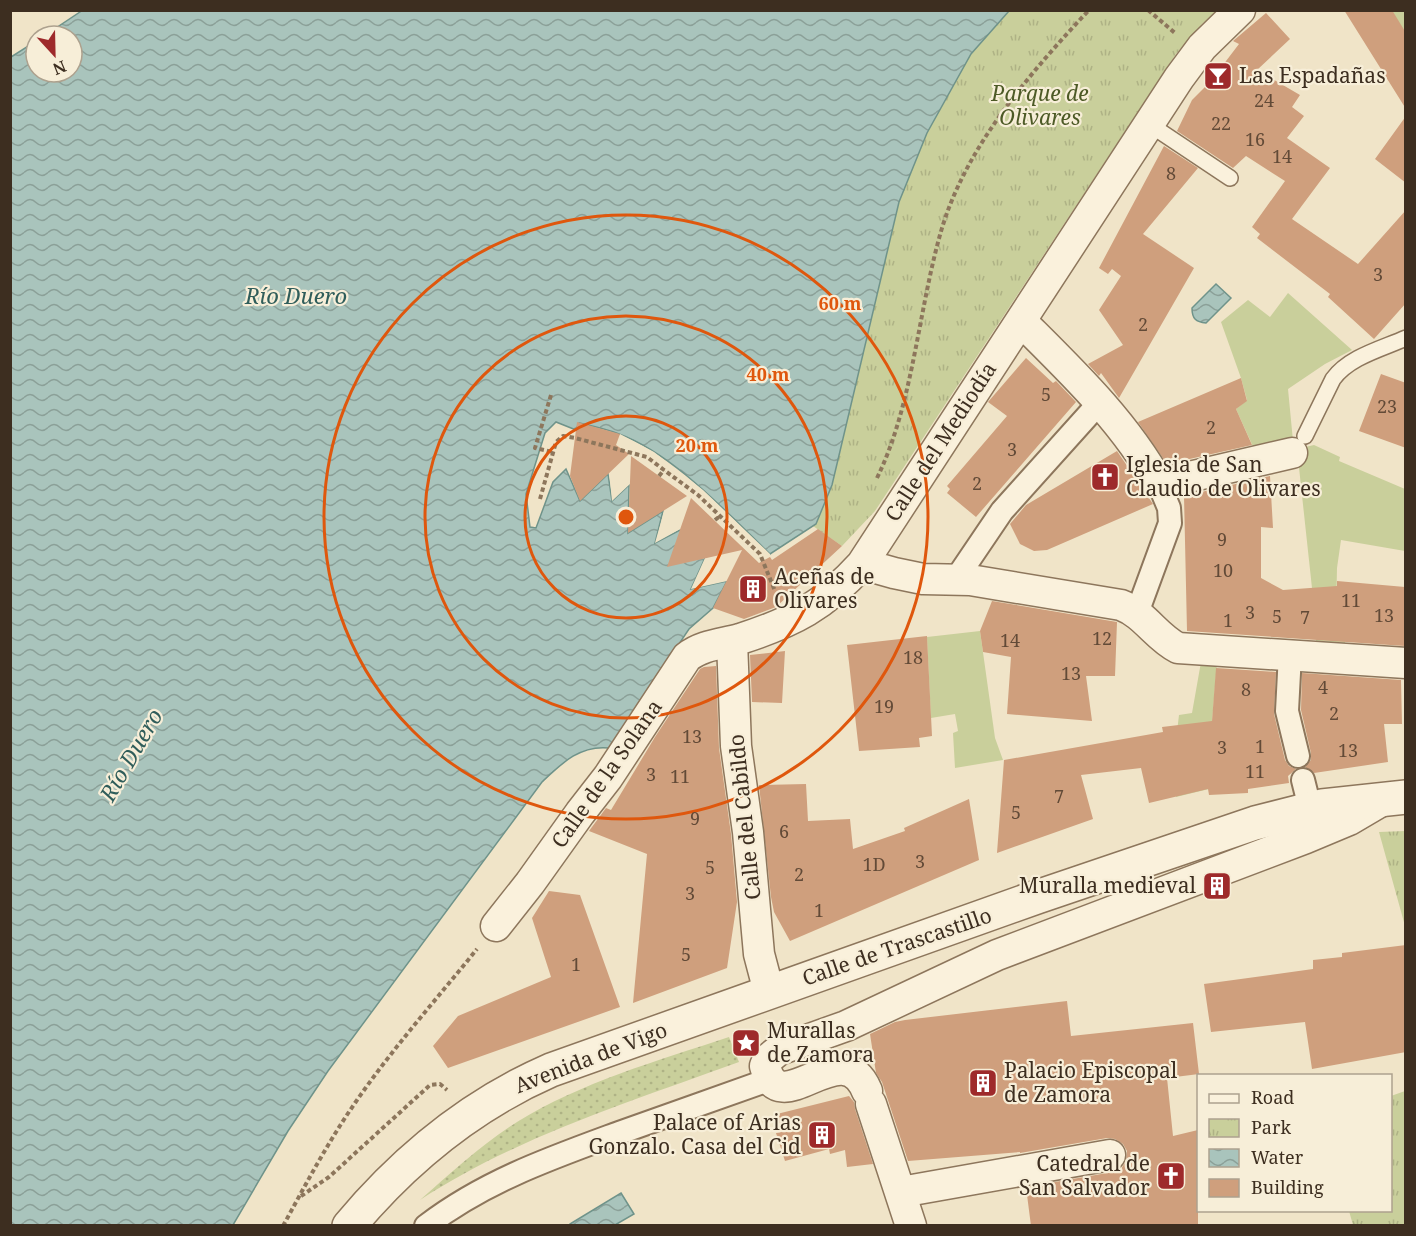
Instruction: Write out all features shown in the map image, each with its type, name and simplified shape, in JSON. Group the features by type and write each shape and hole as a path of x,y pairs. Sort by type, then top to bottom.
{"street":[{"name":"Calle del Mediodía","path":"732,641 780,626 813,609 862,564 1190,63 1240,10"},
{"path":"1021,321 1100,402 1134,445 1159,484 1169,508 1170,523 1167,535 1137,613"},
{"path":"957,579 1002,511 1100,402"},
{"path":"1159,484 1298,445"},
{"path":"862,564 923,579 985,582 1121,605 1137,613 1164,639 1178,648 1406,663"},
{"name":"Calle de la Solana","path":"495,926 530,883 608,777 687,657 705,647 732,641"},
{"name":"Calle del Cabildo","path":"732,641 736,746 748,832 759,954 769,992"},
{"path":"1290,654 1287,711 1298,756"},
{"name":"Calle de Trascastillo","path":"769,992 1122,867 1255,823 1307,794 1396,797"},
{"path":"911,1226 861,1078 848,1069 839,1069 790,1086 782,1086 771,1079 765,1066 768,1059 778,1050 846,1026 997,955 1306,838 1396,797"},
{"name":"Avenida de Vigo","path":"350,1226 391,1180 433,1142 474,1110 511,1088 588,1055 769,992"},
{"path":"426,1226 477,1191 530,1166 771,1079"},
{"path":"901,1192 1110,1155"}],"lane":[{"path":"1149,124 1230,178"},
{"path":"1298,445 1338,372 1352,362 1406,338"}],"path":[{"path":"872,487 897,427 938,244 951,203 1004,110 1054,48 1089,10"},
{"path":"551,394 536,448 554,452"},
{"path":"540,499 559,438 567,436 647,457 698,495 760,554 776,590 766,595"},
{"path":"659,476 664,470"},
{"path":"715,520 720,516"},
{"path":"283,1226 340,1126 371,1080 495,926"},
{"path":"299,1197 324,1181 404,1109"}],"green space":[{"name":"Parque de Olivares","path":"1009,11 1219,11 1202,24 1176,54 875,511 842,546 813,526 816,524 832,485 899,202 927,133 971,54"},
{"path":"1392,11 1405,11 1405,33"},
{"path":"1288,293 1352,350 1325,364 1288,389 1293,441 1255,451 1236,409 1247,400 1221,322 1248,300 1270,317"},
{"path":"1314,445 1340,457 1339,461 1405,489 1405,551 1341,540 1337,568 1336,618 1345,619 1345,643 1316,641 1320,588 1312,588 1297,449"},
{"path":"980,631 995,738 1003,760 955,768 953,733 958,731 955,714 931,718 927,637"},
{"path":"1201,662 1217,663 1209,757 1209,789 1176,797 1174,757 1179,715 1192,713"},
{"path":"1406,831 1405,926 1379,832"},
{"path":"729,1037 739,1062 616,1106 535,1139 495,1157 420,1200 491,1140 542,1108 567,1095 620,1074"},
{"path":"1405,1091 1405,1225 1353,1225 1349,1212 1392,1212 1392,1096"}],"water":[{"name":"Río Duero","path":"83,10 1009,11 971,54 927,133 899,202 832,485 816,524 770,554 699,486 640,443 614,432 579,423 576,430 556,422 545,433 526,494 530,527 536,528 553,482 566,469 580,501 608,474 612,501 629,485 628,533 663,511 655,543 680,530 705,558 691,589 727,581 713,608 689,629 609,748 580,752 564,762 542,782 328,1071 288,1131 233,1225 11,1226 11,57 24,49 24,84 84,84 84,24 62,24"},
{"path":"1216,284 1231,298 1206,323 1197,321 1192,308"},
{"path":"621,1193 634,1214 615,1225 570,1225 570,1224"}],"pier":[{"path":"620,434 654,452 703,490 770,554 770,557 701,492 653,454 619,437"},
{"path":"609,471 614,495 631,483 612,501"},
{"path":"665,508 660,537 679,527 682,528 655,543"},
{"path":"708,557 696,585 728,578 727,581 691,589 705,558"}],"building":[{"path":"1344,10 1392,10 1406,33 1406,109"},
{"path":"1266,13 1290,39 1257,70 1300,95 1292,107 1304,116 1287,138 1330,168 1292,219 1358,264 1406,210 1406,303 1374,339 1328,297 1330,294 1257,238 1260,234 1252,227 1285,181 1246,156 1233,168 1177,131 1192,100 1210,82 1239,44 1233,41"},
{"path":"1406,116 1406,183 1375,159"},
{"path":"1164,146 1198,168 1143,234 1194,268 1119,398 1101,373 1099,376 1088,364 1123,345 1099,310 1121,276 1112,269 1108,274 1099,268"},
{"path":"1026,358 1053,383 1056,381 1076,402 976,517 947,493 950,489 947,486 1007,416 988,402"},
{"path":"1381,374 1406,383 1406,448 1359,431"},
{"path":"1241,378 1247,401 1236,409 1252,445 1167,464 1138,422"},
{"path":"577,422 620,434 616,445 629,454 580,501 570,476"},
{"name":"Iglesia de San Claudio de Olivares","path":"1117,451 1153,504 1047,550 1034,551 1020,544 1010,524 1026,505"},
{"path":"631,456 687,496 628,533"},
{"path":"1270,476 1273,528 1261,527 1261,578 1283,590 1337,586 1337,581 1405,587 1405,646 1187,631 1184,496"},
{"path":"691,498 759,563 770,557 772,560 818,529 842,546 776,607 744,619 713,608 742,550 667,567"},
{"path":"992,601 1117,622 1115,676 1086,676 1092,721 1007,714 1011,657 983,652 980,631"},
{"path":"927,636 932,736 919,738 920,747 859,751 847,645"},
{"path":"785,651 782,703 752,702 750,655"},
{"path":"716,666 719,748 731,834 737,902 727,968 633,1003 647,854 589,831 606,808 611,810 700,669"},
{"path":"1216,668 1276,672 1274,714 1285,760 1289,766 1296,769 1288,776 1289,783 1248,789 1248,793 1209,795 1208,789 1149,803 1141,768 1081,775 1093,819 997,853 1004,760 1163,732 1162,727 1212,721"},
{"path":"1302,673 1401,680 1402,724 1384,724 1388,762 1314,773 1305,767 1311,760 1311,753 1301,710"},
{"path":"806,784 808,821 850,819 853,849 905,831 904,828 969,799 979,860 790,941 774,912 771,897 759,785"},
{"path":"549,891 580,895 620,1007 448,1068 433,1046 458,1016 551,977 532,918"},
{"path":"1406,945 1406,1052 1312,1069 1305,1022 1211,1032 1204,984 1313,969 1313,960 1342,957 1342,953"},
{"name":"Palacio Episcopal de Zamora","path":"1067,1001 1071,1036 1193,1023 1199,1074 1167,1078 1173,1136 1197,1130 1198,1226 1031,1226 1026,1187 1121,1169 1126,1161 1127,1151 1123,1144 1115,1139 1107,1138 1020,1153 908,1161 882,1082 876,1073 870,1034 895,1022"},
{"name":"Palace of Arias Gonzalo. Casa del Cid","path":"849,1096 854,1102 873,1164 847,1167 845,1150 830,1154 829,1149 785,1161 776,1133 782,1132 777,1114"}],"place":[{"name":"Las Espadañas","path":"1218,76"},
{"name":"Iglesia de San Claudio de Olivares","path":"1105,477"},
{"name":"Aceñas de Olivares","path":"753,589"},
{"name":"Muralla medieval","path":"1217,886"},
{"name":"Murallas de Zamora","path":"746,1043"},
{"name":"Palacio Episcopal de Zamora","path":"983,1083"},
{"name":"Palace of Arias Gonzalo. Casa del Cid","path":"822,1135"},
{"name":"Catedral de San Salvador","path":"1171,1176"}]}
